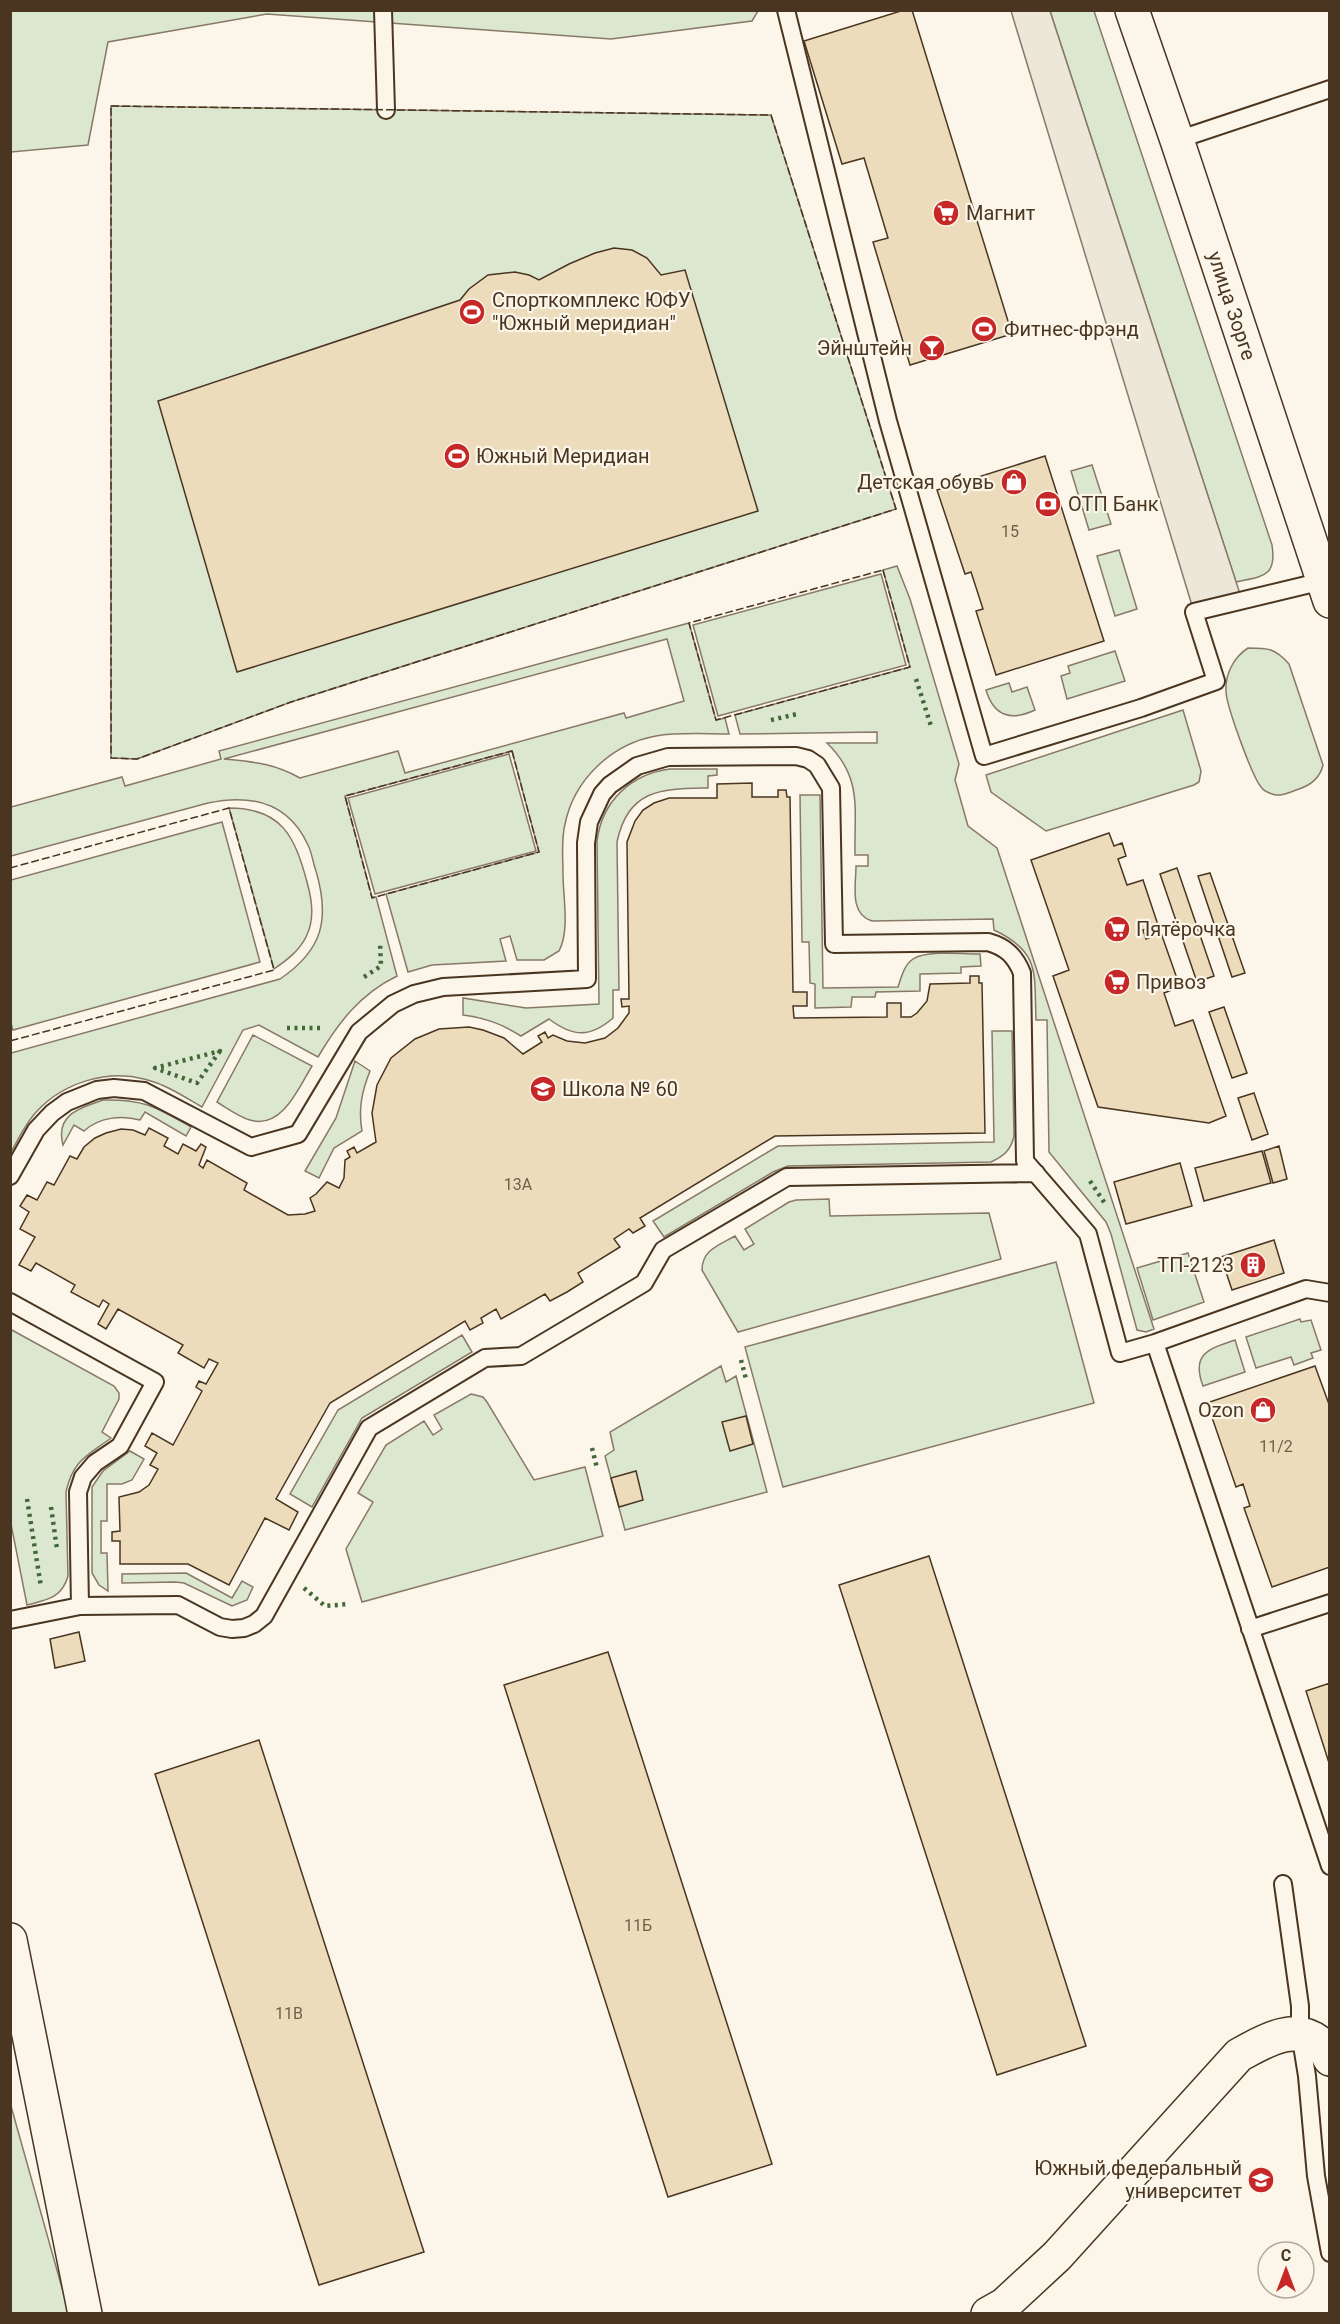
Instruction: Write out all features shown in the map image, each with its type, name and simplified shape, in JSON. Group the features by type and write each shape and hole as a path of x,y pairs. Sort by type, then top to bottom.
{"street":[{"name":"улица Зорге","path":"1132,10 1178,140 1326,591"},
{"path":"10,1940 85,2313"},
{"path":"988,2313 1004,2305 1057,2256 1239,2055 1273,2037 1300,2033 1321,2044 1329,2059"}],"lane":[{"path":"383,10 386,110"},
{"path":"786,10 888,421 984,756 1141,708 1216,681 1194,612 1326,591"},
{"path":"1178,140 1329,89"},
{"path":"10,1176 36,1130 52,1113 80,1095 97,1090 114,1088 144,1091 251,1148 298,1134 360,1032 393,1004 414,994 443,987 587,979 586,843 589,822 610,785 637,766 668,757 796,756 818,765 826,775 831,788 834,944 988,942 1008,950 1017,961 1022,973 1025,1161 1088,1234 1120,1353 1155,1343 1305,1289 1329,1293"},
{"path":"10,1620 80,1606 178,1605 220,1628 244,1628 254,1624 264,1616 369,1428 485,1358 521,1356 644,1283 663,1250 787,1177 1036,1173"},
{"path":"10,1302 155,1382 120,1446 94,1463 83,1477 78,1492 80,1606"},
{"path":"1155,1343 1329,1866"},
{"path":"1250,1629 1329,1603"},
{"path":"1283,1884 1300,2006 1300,2033 1307,2076 1316,2176 1329,2253"}],"green space":[{"path":"11,11 758,11 752,21 611,39 267,14 108,42 88,145 11,152"},
{"path":"1050,11 1094,11 1272,545 1273,556 1270,569 1261,576 1236,582"},
{"name":"Спорткомплекс ЮФУ \"Южный меридиан\"","path":"111,106 771,115 896,509 291,702 137,759 111,758"},
{"path":"1092,465 1111,524 1089,530 1071,471"},
{"path":"1119,550 1137,609 1115,616 1097,556"},
{"path":"897,566 910,599 959,764 955,780 968,826 997,848 1154,1329 1146,1332 1137,1330 1106,1222 1049,1152 1047,1020 1036,1020 1034,977 1027,956 1009,938 994,930 993,919 872,921 860,912 857,906 856,866 868,866 868,855 855,855 855,809 851,782 838,756 827,743 877,743 877,732 740,734 735,715 910,667 883,570"},
{"path":"881,574 906,665 718,716 693,625"},
{"path":"689,623 716,720 725,718 729,734 674,734 640,740 610,756 586,779 570,808 564,830 565,924 562,943 559,951 544,960 517,960 510,936 500,939 506,961 432,965 408,972 386,894 539,852 512,751 345,796 372,897 376,897 397,976 372,991 351,1010 318,1057 259,1025 243,1030 202,1107 152,1081 130,1076 101,1077 60,1092 38,1110 26,1125 11,1152 11,1053 280,979 306,957 314,945 322,919 322,904 311,851 300,830 290,819 279,810 266,804 239,800 208,803 11,856 11,807 122,777 125,786 221,759 219,751","holes":["667,639 684,701 626,718 624,713 405,773 398,751 300,778 272,766 224,759"]},
{"path":"1248,648 1271,650 1289,664 1323,765 1320,774 1311,783 1286,794 1272,794 1261,787 1246,755 1227,699 1226,685 1231,666"},
{"path":"1115,651 1125,681 1067,699 1061,676 1070,673 1068,666"},
{"path":"1009,683 1012,692 1027,687 1035,710 1011,716 994,706 986,690"},
{"path":"1183,710 1201,771 1199,782 1194,785 1046,831 991,792 986,775"},
{"path":"509,754 536,851 375,894 348,798"},
{"path":"670,769 717,769 717,775 708,776 708,788 676,789 650,795 639,801 622,824 617,842 619,990 613,990 613,1018 597,1029 581,1033 566,1029 549,1019 521,1036 493,1022 463,1015 463,998 526,1008 599,1004 597,841 600,827 612,802 631,783 656,772"},
{"path":"800,795 820,795 823,988 898,987 907,965 913,959 927,954 980,954 981,966 961,967 961,973 920,974 920,991 876,992 875,997 852,997 851,1007 815,1008 815,984 810,983 809,942 802,942"},
{"path":"229,808 262,813 283,828 297,851 307,882 312,910 309,930 296,951 274,969"},
{"path":"222,822 260,962 13,1030 10,1020 11,880"},
{"path":"992,1031 1012,1031 1014,1136 1009,1149 996,1160 991,1162 788,1166 773,1172 664,1237 653,1221 778,1146 994,1142"},
{"path":"253,1035 312,1066 288,1105 271,1119 261,1121 242,1117 217,1102"},
{"path":"355,1061 370,1071 361,1100 362,1131 334,1148 319,1178 305,1171 336,1118"},
{"path":"103,1100 140,1103 168,1114 191,1127 186,1136 145,1112 140,1120 111,1118 90,1126 84,1131 74,1125 63,1145 62,1126 71,1114"},
{"path":"829,1199 830,1216 989,1213 1001,1259 738,1332 702,1270 708,1253 735,1236 744,1250 754,1244 745,1229 789,1202"},
{"path":"1188,1253 1204,1302 1153,1320 1137,1268"},
{"path":"1056,1262 1094,1403 783,1487 745,1347"},
{"path":"1300,1319 1301,1322 1311,1320 1321,1350 1311,1353 1313,1358 1294,1365 1291,1357 1256,1368 1246,1337"},
{"path":"10,1329 114,1386 119,1393 119,1399 102,1432 111,1438 82,1460 69,1481 66,1492 68,1576 65,1583 58,1594 53,1597 27,1605 11,1524"},
{"path":"462,1335 472,1352 362,1418 312,1507 290,1494 338,1410"},
{"path":"1235,1340 1245,1372 1203,1386 1199,1367 1204,1354 1217,1346"},
{"path":"721,1366 726,1382 736,1376 767,1492 625,1530 605,1456 614,1450 610,1432"},
{"path":"471,1394 483,1397 487,1402 534,1480 585,1467 603,1536 362,1602 346,1549 373,1502 358,1493 386,1445 424,1421 433,1435 442,1429 434,1415"},
{"path":"130,1451 144,1459 132,1480 122,1484 107,1484 107,1521 101,1521 101,1553 107,1553 108,1591 99,1585 92,1573 92,1487 103,1471"},
{"path":"186,1573 232,1598 242,1581 253,1587 247,1600 232,1606 184,1583 122,1583 122,1574"},
{"path":"11,2106 69,2313 11,2313"}],"shaded area":[{"path":"1011,11 1050,11 1242,600 1194,612"}],"building":[{"path":"904,10 912,10 1012,334 910,365 873,242 888,238 864,158 842,164 804,41"},
{"name":"Южный Меридиан","path":"614,248 632,250 647,258 661,275 685,270 758,511 237,672 158,401 460,300 469,289 488,275 515,272 539,280 569,264"},
{"path":"1045,456 1104,641 996,675 976,611 983,609 971,572 965,574 937,490"},
{"path":"752,783 752,797 778,797 778,790 786,790 787,797 790,797 793,992 807,992 807,1006 793,1006 794,1018 887,1017 887,1003 901,1003 901,1017 911,1017 927,1001 930,984 970,983 970,976 979,976 979,983 982,983 985,1133 775,1136 640,1218 645,1226 633,1233 629,1229 614,1239 620,1247 578,1273 583,1282 567,1292 550,1301 545,1294 501,1319 496,1309 481,1318 483,1323 470,1330 465,1321 330,1403 276,1499 298,1512 289,1530 265,1518 229,1585 188,1564 120,1564 120,1541 112,1541 112,1532 120,1531 119,1497 139,1492 149,1485 158,1469 150,1465 157,1453 145,1446 152,1433 173,1445 202,1391 196,1387 199,1381 206,1384 218,1363 209,1359 204,1368 178,1353 183,1345 118,1309 106,1329 98,1324 109,1304 103,1300 99,1307 71,1292 75,1285 36,1263 31,1271 19,1265 35,1237 20,1229 29,1212 20,1206 27,1195 37,1200 47,1182 54,1185 70,1156 77,1159 84,1147 95,1138 121,1129 133,1130 145,1135 149,1128 168,1138 164,1146 178,1154 183,1144 196,1151 201,1144 206,1147 199,1165 203,1168 207,1160 247,1183 244,1190 288,1215 315,1211 310,1198 327,1182 339,1188 344,1178 345,1160 350,1157 347,1151 354,1147 357,1153 376,1142 372,1113 377,1085 391,1058 415,1039 439,1029 469,1027 504,1038 523,1054 542,1042 538,1036 545,1032 548,1038 553,1035 567,1041 585,1043 605,1038 618,1028 629,1013 629,1006 622,1007 621,999 629,999 627,842 635,821 643,810 669,798 717,798 717,784"},
{"name":"Привоз","path":"1109,833 1114,846 1122,843 1126,856 1118,859 1127,885 1143,880 1158,925 1143,930 1146,939 1161,933 1180,987 1164,993 1175,1026 1193,1020 1226,1116 1209,1123 1098,1107 1053,976 1069,970 1031,860"},
{"path":"1177,868 1214,976 1197,982 1160,874"},
{"path":"1210,873 1245,973 1232,977 1198,876"},
{"path":"1224,1007 1247,1073 1232,1078 1209,1012"},
{"path":"1254,1093 1268,1134 1252,1140 1238,1098"},
{"path":"1279,1146 1287,1179 1273,1183 1264,1151"},
{"path":"1262,1151 1271,1183 1204,1201 1195,1168"},
{"path":"1180,1163 1192,1206 1126,1224 1114,1182"},
{"name":"ТП-2123","path":"1274,1240 1284,1273 1232,1290 1221,1257"},
{"path":"1315,1366 1330,1407 1330,1567 1272,1587 1244,1508 1250,1506 1243,1484 1236,1487 1207,1403"},
{"path":"746,1416 753,1444 730,1451 722,1422"},
{"path":"636,1471 643,1500 619,1507 611,1478"},
{"path":"929,1556 1086,2046 997,2075 839,1585"},
{"path":"79,1632 85,1661 55,1668 50,1639"},
{"path":"608,1652 772,2164 668,2197 504,1685"},
{"path":"1330,1683 1330,1766 1306,1691"},
{"path":"259,1740 424,2252 319,2285 155,1774"}],"hedge":[{"path":"916,679 932,729"},
{"path":"771,720 797,714"},
{"path":"364,977 381,966 380,943"},
{"path":"287,1028 324,1028"},
{"path":"220,1051 197,1083 155,1068 220,1051"},
{"path":"1090,1181 1106,1205"},
{"path":"741,1360 746,1379"},
{"path":"592,1448 597,1468"},
{"path":"27,1499 41,1587"},
{"path":"51,1507 57,1549"},
{"path":"304,1588 325,1606 348,1604"}],"fence":[{"path":"111,106 771,115 896,509 291,702 137,759 111,758 111,106"},
{"path":"883,570 910,667 716,720 689,623 883,570"},
{"path":"512,751 539,852 372,898 345,796 512,751"},
{"path":"10,868 229,808 274,970 10,1041"}],"place":[{"name":"Магнит","path":"946,213"},
{"name":"Спорткомплекс ЮФУ \"Южный меридиан\"","path":"472,312"},
{"name":"Фитнес-фрэнд","path":"984,329"},
{"name":"Эйнштейн","path":"932,348"},
{"name":"Южный Меридиан","path":"457,456"},
{"name":"Детская обувь","path":"1014,482"},
{"name":"ОТП Банк","path":"1048,504"},
{"name":"Пятёрочка","path":"1117,929"},
{"name":"Привоз","path":"1117,982"},
{"name":"Школа № 60","path":"543,1089"},
{"name":"ТП-2123","path":"1253,1265"},
{"name":"Ozon","path":"1263,1410"},
{"name":"Южный федеральный университет","path":"1261,2180"}]}
